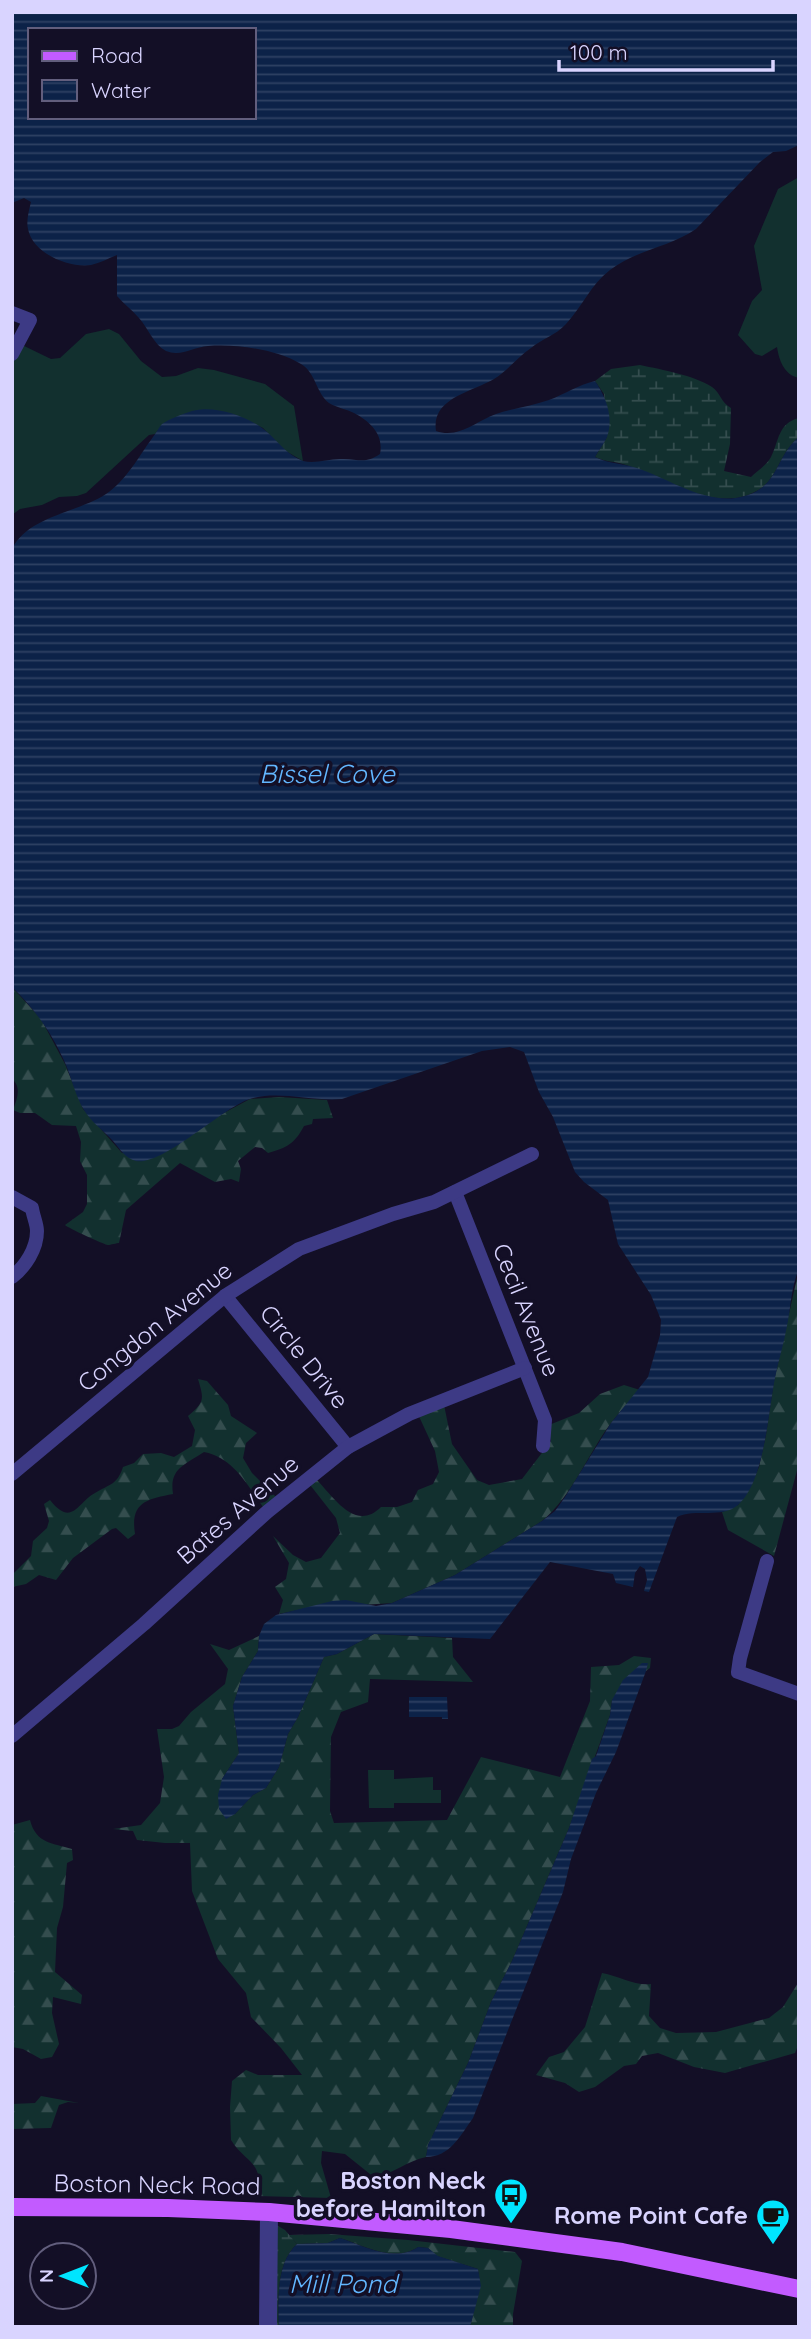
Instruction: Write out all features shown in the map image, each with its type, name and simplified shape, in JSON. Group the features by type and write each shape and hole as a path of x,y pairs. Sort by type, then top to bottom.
{"main road":[{"name":"Boston Neck Road","path":"12,2207 269,2212 451,2229 611,2250 799,2289"}],"street":[{"path":"12,354 30,320 19,316"},
{"name":"Congdon Avenue","path":"12,1474 225,1296 299,1249 455,1192 532,1154"},
{"name":"Cecil Avenue","path":"455,1192 545,1420 543,1446"},
{"path":"12,1196 32,1208 37,1230 33,1249 20,1271 12,1277"},
{"name":"Circle Drive","path":"225,1296 348,1447"},
{"name":"Bates Avenue","path":"12,1736 144,1624 267,1512 348,1447 409,1414 525,1368"},
{"path":"767,1561 738,1672 799,1694"},
{"path":"268,2327 269,2212"}],"green space":[{"path":"799,177 799,378 786,370 777,347 762,356 755,354 738,335 752,301 762,290 754,246 778,189"},
{"path":"109,329 119,334 141,361 162,377 176,376 198,368 265,384 294,406 303,461 284,450 263,428 219,411 163,424 155,434 149,435 86,493 59,497 42,505 20,509 12,515 12,354 18,343 51,359 60,358 86,334"},
{"path":"640,365 696,379 715,389 731,408 730,444 724,471 751,477 769,460 783,428 799,418 799,437 787,450 766,484 744,496 727,498 692,492 626,465 595,457 607,437 604,394 595,381 611,369"},
{"path":"12,987 41,1019 65,1064 83,1109 122,1153 193,1134 250,1099 279,1097 327,1100 333,1118 313,1119 312,1124 304,1126 294,1141 280,1149 268,1153 255,1147 238,1161 241,1169 239,1182 231,1179 215,1182 180,1163 126,1210 119,1243 108,1245 100,1242 65,1225 83,1212 87,1204 87,1175 80,1161 81,1142 76,1126 52,1125 35,1113 13,1110 18,1089 12,1079"},
{"path":"799,1269 799,1463 774,1556 728,1530 722,1512 738,1505 759,1467 774,1381"},
{"path":"198,1379 207,1381 228,1405 231,1416 257,1433 246,1443 243,1458 252,1473 279,1500 266,1511 232,1467 215,1455 204,1452 176,1473 172,1485 173,1494 142,1504 135,1515 135,1534 128,1539 116,1528 112,1529 73,1558 56,1580 39,1575 26,1584 12,1587 12,1575 31,1556 33,1541 47,1528 49,1521 44,1504 50,1500 64,1512 69,1512 112,1483 123,1467 134,1463 143,1454 161,1453 174,1457 192,1446 195,1430 188,1416 202,1400"},
{"path":"624,1385 640,1390 602,1435 571,1487 542,1521 455,1575 392,1603 303,1609 279,1614 283,1600 275,1587 286,1579 289,1563 273,1536 293,1555 306,1562 321,1558 340,1533 336,1518 307,1481 315,1478 345,1509 362,1516 381,1507 397,1507 412,1502 418,1490 433,1484 439,1472 435,1451 417,1412 444,1405 452,1444 477,1480 489,1485 522,1479 551,1441 547,1427 549,1425 579,1413 600,1394"},
{"path":"374,1634 452,1638 453,1657 473,1682 370,1679 368,1702 341,1712 331,1737 330,1811 334,1823 447,1820 481,1757 560,1777 590,1701 591,1667 619,1665 634,1656 651,1658 650,1668 646,1671 647,1663 612,1700 610,1715 569,1828 512,1961 491,2002 468,2063 428,2145 426,2157 375,2178 345,2154 322,2151 321,2163 331,2198 257,2196 259,2184 256,2169 231,2140 232,2081 246,2070 258,2075 302,2075 251,2017 246,1993 218,1959 192,1891 190,1843 137,1840 133,1831 113,1829 141,1825 160,1803 164,1777 157,1729 179,1726 191,1712 225,1684 228,1669 210,1644 229,1650 259,1636 258,1651 242,1677 233,1706 239,1753 222,1779 235,1814 253,1795 266,1788 279,1767 288,1734 324,1657 337,1654"},
{"path":"368,1770 394,1770 394,1779 433,1777 433,1790 441,1790 441,1803 394,1803 394,1808 369,1808"},
{"path":"30,1820 36,1834 41,1838 72,1849 73,1860 67,1863 63,1907 57,1928 55,1972 82,1995 81,2004 53,1997 52,2013 59,2044 52,2057 41,2059 23,2049 12,2047 12,1825"},
{"path":"799,1929 799,2043 795,2053 725,2073 694,2067 658,2053 642,2056 636,2064 624,2066 595,2087 579,2092 565,2083 536,2075 549,2057 564,2052 585,2027 602,1973 639,1984 651,1984 649,2016 660,2028 676,2033 716,2032 769,2018 783,2007 798,1983"},
{"path":"41,2096 79,2103 59,2105 51,2128 12,2129 12,2104 35,2103"},
{"path":"273,2223 285,2230 297,2244 285,2261 282,2271 279,2327 267,2327"},
{"path":"329,2234 515,2252 522,2261 513,2327 470,2327 480,2286 478,2269 437,2256 428,2248 418,2247 409,2252 390,2253 340,2238 328,2243 297,2244 289,2235"}],"water":[{"name":"Bissel Cove","path":"12,12 799,12 799,145 786,151 773,152 760,162 696,229 610,270 597,282 562,328 535,345 494,379 446,403 436,420 436,431 452,433 496,414 549,400 595,381 605,400 610,422 607,437 595,457 637,468 698,493 729,499 745,496 766,484 787,450 799,437 799,1269 776,1372 760,1463 747,1494 732,1509 677,1517 649,1592 644,1591 647,1580 645,1569 640,1566 635,1573 633,1587 616,1583 613,1574 550,1562 490,1639 374,1634 337,1654 324,1657 288,1734 279,1767 266,1788 253,1795 235,1814 226,1819 219,1809 218,1795 222,1779 239,1753 233,1706 242,1677 258,1651 259,1636 264,1624 276,1615 332,1601 346,1600 376,1606 392,1603 455,1575 542,1521 555,1511 611,1423 648,1377 660,1335 661,1320 651,1295 618,1244 608,1200 575,1172 524,1052 510,1047 482,1051 342,1099 270,1096 247,1100 175,1147 147,1160 136,1161 126,1156 87,1114 50,1033 12,987 12,549 19,538 41,522 113,489 162,424 192,411 219,410 247,419 303,461 365,460 380,454 381,447 378,435 371,425 354,413 329,403 306,368 291,359 268,351 231,346 208,346 177,353 166,351 117,296 117,255 91,265 73,264 53,258 31,238 27,223 31,202 24,198 12,203"},
{"path":"642,1663 648,1663 646,1671 616,1752 596,1793 571,1859 563,1892 473,2118 448,2149 426,2157 428,2145 468,2063 491,2002 512,1961 569,1828 610,1715 612,1700 623,1680"},
{"path":"409,1697 447,1697 448,1719 409,1717"},
{"name":"Mill Pond","path":"340,2238 379,2252 399,2253 418,2247 428,2248 438,2256 478,2269 481,2286 470,2327 279,2327 280,2282 290,2252 297,2244 328,2243"}],"place":[{"name":"Boston Neck before Hamilton","path":"511,2225"},
{"name":"Rome Point Cafe","path":"773,2246"}]}
